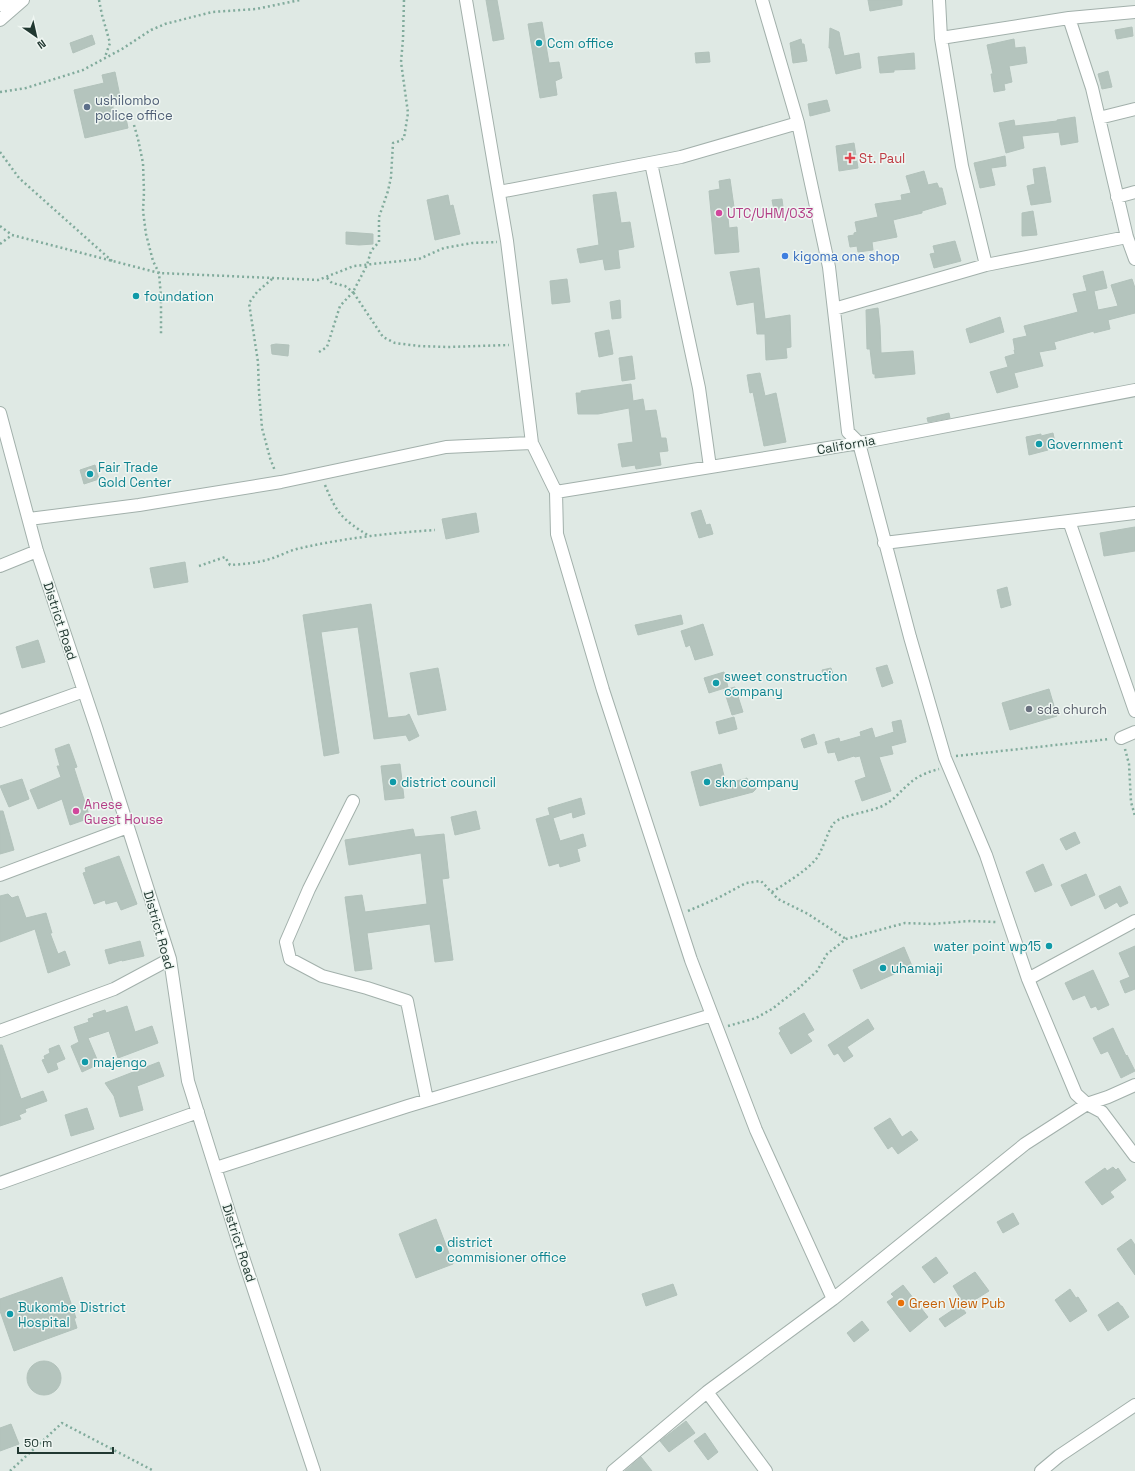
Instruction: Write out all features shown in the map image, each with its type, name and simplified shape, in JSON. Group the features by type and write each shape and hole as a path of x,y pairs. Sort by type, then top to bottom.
{"street":[{"path":"0,5 19,0"},
{"path":"0,20 23,0"},
{"path":"466,0 507,241 532,443 556,492 557,534 603,690 691,960 756,1130 833,1299"},
{"path":"762,0 798,123 829,267 848,432 859,443 884,543 947,762 986,855 1028,979 1076,1094 1087,1104 1102,1112 1135,1156"},
{"path":"939,0 941,38 962,166 986,265"},
{"path":"941,38 1069,18 1135,12"},
{"path":"1069,18 1092,88 1127,237 1135,259"},
{"path":"1099,118 1135,109"},
{"path":"499,192 681,157 798,123"},
{"path":"651,163 700,388 710,467"},
{"path":"1117,197 1135,192"},
{"path":"834,309 986,265 1127,237"},
{"name":"California","path":"556,492 859,443 1135,390"},
{"name":"District Road","path":"0,413 37,551 84,691 170,959 188,1081 314,1471"},
{"path":"29,519 140,505 281,482 446,447 532,443"},
{"path":"884,543 1135,513"},
{"path":"1070,521 1135,711"},
{"path":"0,566 37,551"},
{"path":"0,721 84,691"},
{"path":"1121,738 1135,732"},
{"path":"353,801 286,942 290,959 322,976 407,1001 427,1100"},
{"path":"0,875 128,827"},
{"path":"1028,979 1135,921"},
{"path":"0,1031 114,989 170,959"},
{"path":"216,1168 427,1100 712,1015"},
{"path":"613,1471 707,1392 833,1299 1025,1144 1087,1104 1108,1097 1135,1085"},
{"path":"0,1183 198,1112"},
{"path":"707,1392 766,1471"},
{"path":"1041,1471 1059,1456 1135,1404"}],"path":[{"path":"99,0 110,43 105,58"},
{"path":"0,92 26,88 83,70 122,49 151,30 165,24 212,12 256,9 300,0"},
{"path":"319,352 327,347 340,306 353,292 367,265 371,251 379,242 379,217 391,177 393,143 404,138 408,113 401,62 404,39 404,0"},
{"path":"134,125 143,163 143,211 146,234 153,261 159,273 161,297 161,335"},
{"path":"0,152 19,178 113,261"},
{"path":"0,226 12,235 159,273 318,280 354,266 419,259 444,248 472,243 507,241"},
{"path":"0,244 12,235"},
{"path":"326,277 332,284 345,286 353,292 383,337 395,343 448,347 520,345"},
{"path":"272,278 257,292 249,303 258,362 258,392 262,428 270,458 281,482"},
{"path":"320,474 341,516 352,526 369,536"},
{"path":"200,566 225,557 230,565 253,563 299,548 391,533 434,530"},
{"path":"772,892 794,878 816,859 834,824 843,818 881,807 897,797 909,784 920,776 947,762 1121,738 1129,764 1131,802 1135,816"},
{"path":"677,916 718,898 746,883 761,881 778,899 808,914 846,939"},
{"path":"717,1029 756,1018 772,1009 817,971 827,954 846,939 905,923 932,924 970,921 1009,923"},
{"path":"10,1471 62,1423 154,1471"}],"building":[{"path":"486,0 497,0 504,39 493,41"},
{"path":"868,0 902,0 902,5 870,11"},
{"name":"Ccm office","path":"542,22 549,63 559,62 562,78 555,81 557,95 540,98 528,24"},
{"path":"1132,27 1133,36 1117,39 1115,30"},
{"path":"830,28 839,32 844,56 859,53 861,68 836,74 829,48"},
{"path":"92,35 95,44 73,53 70,43"},
{"path":"801,39 802,44 804,44 807,61 793,63 790,43"},
{"path":"1014,39 1015,48 1025,47 1027,63 1009,66 1012,82 1004,84 1005,90 994,92 991,74 993,74 987,45"},
{"path":"709,52 710,62 696,63 695,53"},
{"path":"914,53 915,69 894,70 894,72 880,73 878,57"},
{"path":"1108,71 1112,87 1102,89 1098,74"},
{"name":"ushilombo police office","path":"115,72 120,96 111,99 116,120 126,118 128,128 85,138 74,90 104,83 102,75"},
{"path":"827,100 830,111 810,116 808,104"},
{"path":"1075,117 1078,142 1061,145 1059,132 1022,136 1024,148 1006,153 999,123 1014,120 1015,126 1057,121"},
{"path":"854,143 858,168 839,171 836,146"},
{"path":"1005,156 1006,166 991,168 995,185 980,188 974,163"},
{"path":"1045,167 1051,202 1031,205 1027,186 1035,184 1033,169"},
{"path":"924,171 928,185 937,183 939,188 942,188 946,204 922,211 922,213 893,220 897,237 872,242 873,250 858,252 857,246 850,247 848,236 854,235 854,233 857,232 855,222 878,217 875,204 902,200 901,195 911,193 906,176"},
{"path":"730,179 734,207 727,208 729,228 737,227 739,252 715,254 709,191 720,189 719,181"},
{"path":"616,192 621,223 630,222 634,247 618,250 620,268 605,270 603,259 580,263 577,249 599,245 593,195"},
{"path":"448,195 450,206 453,205 460,234 435,240 427,200"},
{"path":"782,199 784,215 775,216 772,200"},
{"path":"1033,211 1037,235 1022,236 1022,213"},
{"path":"346,232 373,234 373,244 346,244"},
{"path":"955,241 961,261 934,268 930,254 935,253 933,246"},
{"path":"759,268 765,319 790,315 791,347 786,348 787,358 766,360 765,334 757,334 754,302 737,305 730,272"},
{"path":"1103,271 1107,288 1094,291 1098,310 1118,306 1111,285 1132,279 1135,288 1135,313 1108,320 1110,329 1094,333 1094,331 1054,342 1056,349 1039,352 1043,366 1014,373 1018,387 997,393 990,372 1008,367 1005,357 1015,354 1013,339 1027,336 1024,326 1078,312 1073,294 1087,291 1083,276"},
{"path":"567,279 570,302 552,304 550,281"},
{"path":"620,300 621,318 612,319 610,302"},
{"path":"878,308 881,353 913,351 915,374 875,378 875,374 873,374 870,349 867,349 866,310"},
{"path":"1000,317 1004,332 970,343 966,329"},
{"path":"609,330 613,354 599,357 595,333"},
{"path":"271,345 289,345 288,356 272,354"},
{"path":"632,356 635,379 622,381 619,358"},
{"path":"760,373 765,396 776,393 786,442 764,446 753,392 750,393 747,375"},
{"path":"631,384 633,401 643,399 645,411 656,410 661,438 666,438 668,451 659,452 661,465 636,469 635,465 622,467 618,444 633,442 629,408 598,414 578,414 576,393"},
{"path":"949,413 950,418 928,422 927,418"},
{"name":"Government","path":"1053,433 1055,443 1047,445 1048,450 1029,455 1026,437 1041,434 1041,436"},
{"name":"Fair Trade Gold Center","path":"95,465 99,479 84,484 80,470"},
{"path":"701,510 706,525 710,524 713,534 699,538 691,513"},
{"path":"476,513 479,532 446,539 442,519"},
{"path":"1135,527 1135,551 1104,556 1100,533"},
{"path":"185,562 188,582 154,588 150,568"},
{"path":"1007,587 1011,605 1001,608 997,590"},
{"path":"371,604 388,718 406,716 409,714 419,736 409,741 406,735 374,739 358,627 321,632 339,753 324,756 303,615"},
{"path":"681,615 683,624 638,635 635,625"},
{"path":"703,624 713,655 695,660 690,645 686,647 681,631"},
{"path":"38,640 45,662 22,668 16,647"},
{"path":"887,665 893,683 882,687 876,668"},
{"path":"438,668 446,710 418,715 410,673"},
{"path":"831,668 834,678 825,681 822,670"},
{"name":"sweet construction company","path":"724,672 728,687 709,693 704,678"},
{"path":"735,687 743,712 732,715 724,690"},
{"name":"sda church","path":"1049,689 1057,716 1010,730 1002,703"},
{"path":"734,717 737,729 719,734 716,722"},
{"path":"901,720 906,742 891,746 893,754 879,757 891,791 862,801 855,781 866,777 860,756 854,756 838,761 835,752 828,753 825,742 839,738 840,742 861,736 860,732 872,728 875,738 894,732 892,722"},
{"path":"814,734 817,744 804,748 801,739"},
{"path":"69,744 77,767 74,768 90,818 70,825 62,799 38,809 30,790 61,777 57,766 60,766 55,749"},
{"name":"district council","path":"400,764 404,798 385,800 381,766"},
{"name":"skn company","path":"721,764 726,784 747,778 748,782 762,783 753,792 700,806 691,772"},
{"path":"22,779 29,799 9,807 0,786"},
{"path":"581,798 585,814 573,818 572,812 553,818 560,841 583,834 586,846 577,849 580,861 560,867 559,863 549,866 536,819 550,815 548,808"},
{"path":"0,811 3,811 14,850 0,854"},
{"path":"476,811 480,829 455,835 451,817"},
{"path":"413,829 415,837 444,834 449,878 442,879 453,960 435,962 430,924 367,933 372,969 355,971 345,897 362,895 365,912 427,904 421,853 349,865 345,840"},
{"path":"1075,832 1080,843 1066,850 1060,839"},
{"path":"119,856 137,904 121,910 117,901 106,904 105,900 94,904 83,873 86,872 85,868"},
{"path":"1043,864 1052,885 1035,892 1026,872"},
{"path":"1086,874 1095,895 1071,906 1061,885"},
{"path":"1120,886 1128,903 1120,907 1117,902 1105,909 1099,896"},
{"path":"8,894 12,898 18,896 26,918 46,913 52,933 50,933 58,954 65,951 70,965 48,973 35,929 0,942 0,896"},
{"path":"140,941 144,956 109,964 105,950"},
{"path":"1135,946 1135,989 1125,993 1120,981 1130,977 1119,953"},
{"name":"uhamiaji","path":"904,947 912,966 861,989 853,970"},
{"path":"1093,970 1109,1005 1098,1010 1096,1006 1091,1008 1085,995 1073,1000 1065,983"},
{"path":"127,1006 135,1032 152,1026 158,1043 118,1058 109,1031 88,1038 99,1064 82,1072 71,1046 79,1042 74,1027 89,1022 88,1019 94,1017 93,1014 105,1010 106,1013"},
{"path":"804,1013 814,1030 807,1034 812,1041 791,1054 779,1033 781,1031 779,1028"},
{"path":"868,1019 874,1029 847,1047 853,1056 844,1062 838,1053 834,1055 828,1045"},
{"path":"1113,1028 1135,1071 1121,1078 1108,1051 1101,1054 1093,1038"},
{"path":"0,1045 2,1045 21,1099 43,1091 47,1101 25,1109 26,1112 19,1115 21,1119 0,1126"},
{"path":"59,1045 65,1059 56,1063 58,1069 48,1073 42,1060 45,1059 44,1056 50,1053 49,1049"},
{"path":"159,1062 164,1076 137,1086 143,1110 120,1117 114,1096 105,1083"},
{"path":"87,1108 94,1129 71,1136 65,1115"},
{"path":"890,1118 902,1137 911,1131 918,1140 898,1154 892,1146 888,1149 874,1128"},
{"path":"1113,1167 1116,1170 1118,1168 1126,1180 1110,1192 1114,1197 1102,1205 1085,1182 1105,1168 1107,1171"},
{"path":"1013,1213 1019,1224 1003,1233 997,1222"},
{"name":"district commisioner office","path":"436,1219 453,1264 416,1278 399,1234"},
{"path":"1131,1239 1135,1245 1135,1275 1117,1249"},
{"path":"936,1257 948,1273 934,1283 922,1267"},
{"path":"975,1272 989,1291 965,1306 953,1286"},
{"name":"Bukombe District Hospital","path":"62,1277 76,1318 74,1318 77,1328 14,1351 0,1311 0,1299"},
{"path":"673,1284 677,1295 646,1306 642,1294"},
{"name":"Green View Pub","path":"903,1285 928,1317 910,1332 887,1302 894,1297 891,1294"},
{"path":"1070,1289 1076,1298 1078,1297 1087,1311 1070,1322 1055,1300"},
{"path":"1118,1302 1129,1317 1108,1331 1098,1315"},
{"path":"960,1305 966,1313 945,1327 939,1319"},
{"path":"862,1321 869,1330 854,1342 847,1333"},
{"path":"44,1361 56,1366 61,1378 56,1390 44,1395 32,1390 27,1378 32,1366"},
{"path":"686,1421 695,1433 669,1452 660,1441"},
{"path":"11,1424 19,1444 0,1451 0,1428"},
{"path":"705,1433 718,1452 708,1460 694,1441"},
{"path":"641,1457 652,1471 625,1471"}],"place":[{"name":"Ccm office","path":"539,43"},
{"name":"ushilombo police office","path":"87,107"},
{"name":"St. Paul","path":"850,158"},
{"name":"UTC/UHM/033","path":"719,213"},
{"name":"kigoma one shop","path":"785,256"},
{"name":"foundation","path":"136,296"},
{"name":"Government","path":"1039,444"},
{"name":"Fair Trade Gold Center","path":"90,474"},
{"name":"sweet construction company","path":"716,683"},
{"name":"sda church","path":"1029,709"},
{"name":"district council","path":"393,782"},
{"name":"skn company","path":"707,782"},
{"name":"Anese Guest House","path":"76,811"},
{"name":"water point wp15","path":"1049,946"},
{"name":"uhamiaji","path":"883,968"},
{"name":"majengo","path":"85,1062"},
{"name":"district commisioner office","path":"439,1249"},
{"name":"Green View Pub","path":"901,1303"},
{"name":"Bukombe District Hospital","path":"10,1314"}]}
